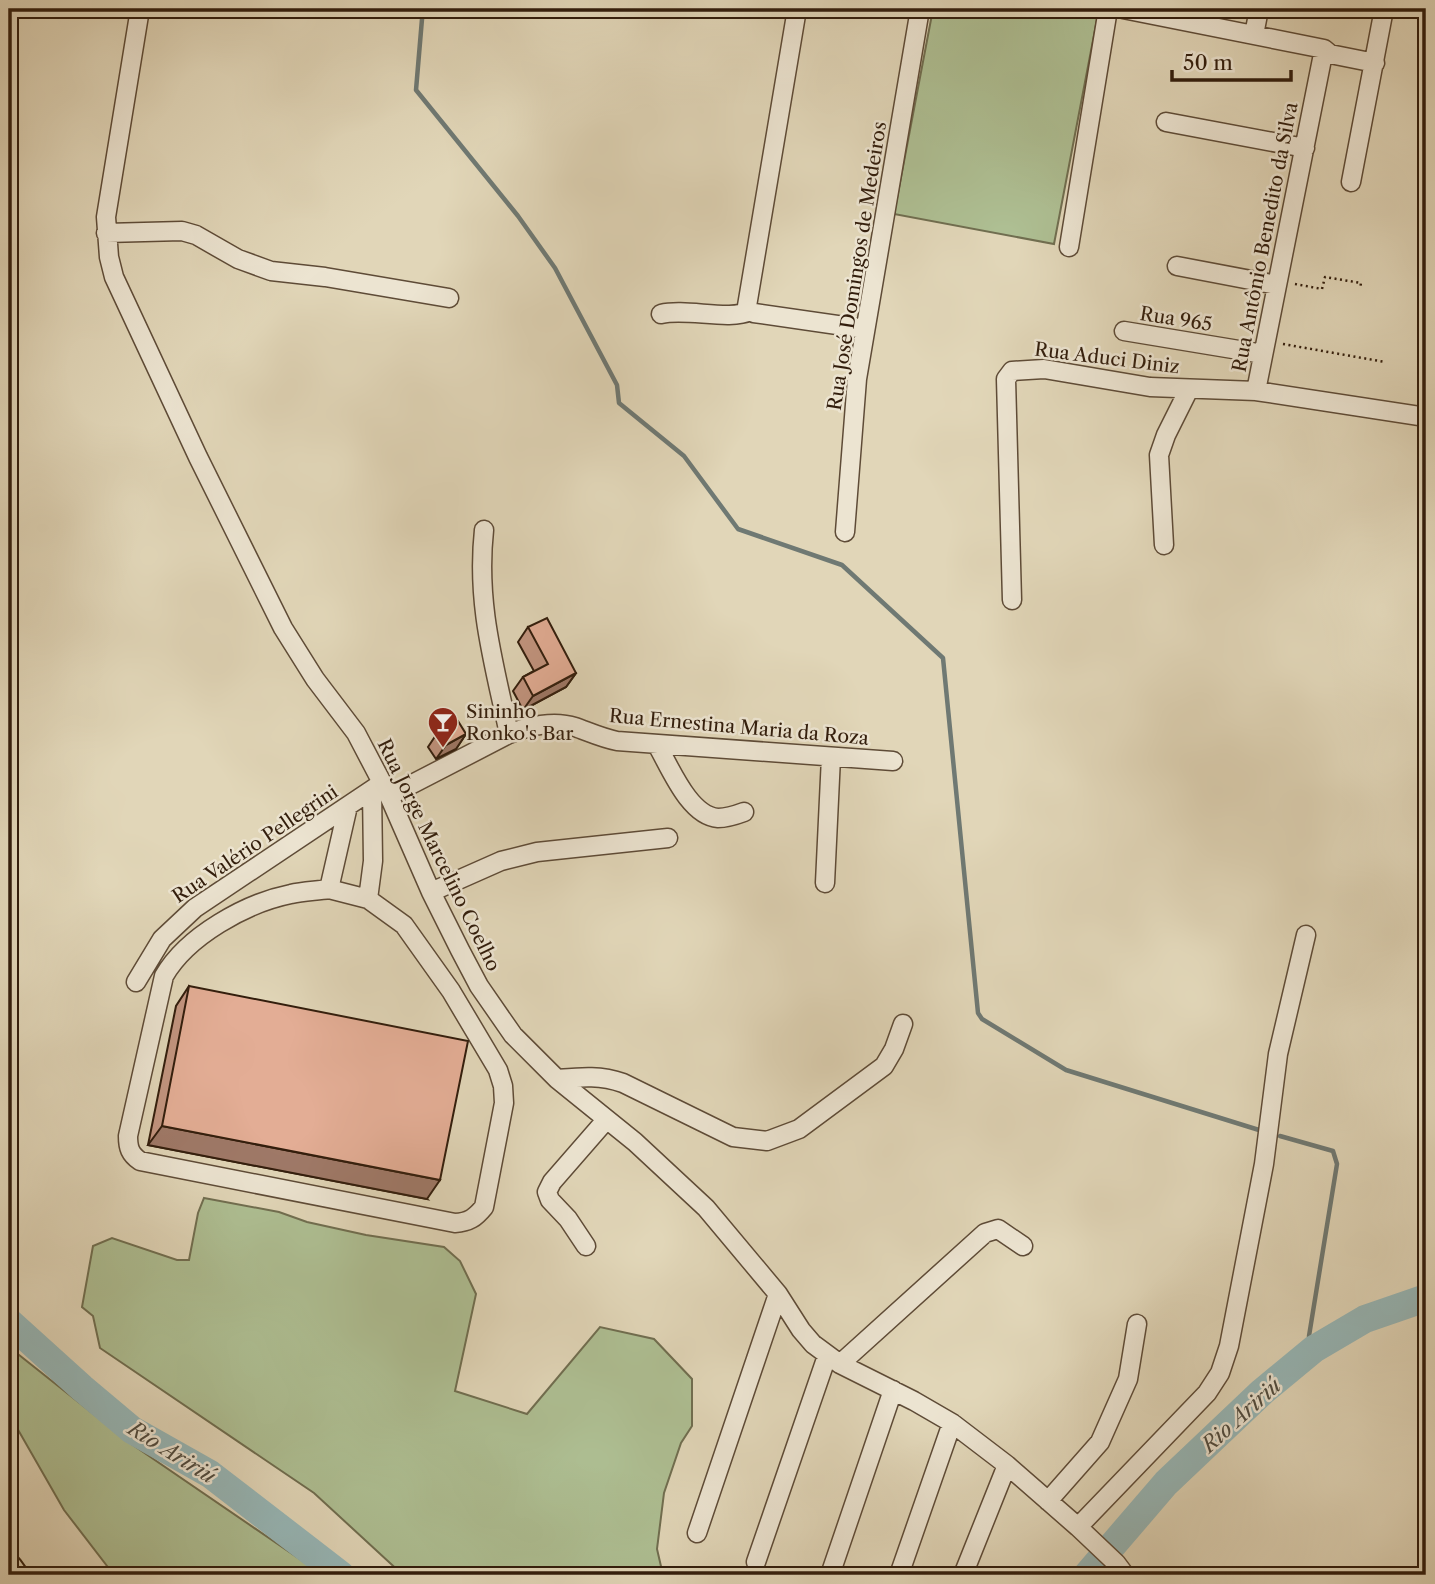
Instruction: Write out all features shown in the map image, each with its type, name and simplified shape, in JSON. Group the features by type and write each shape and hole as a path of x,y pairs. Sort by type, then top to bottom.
{"highway":[{"path":"9,1568 14,1575"}],"street":[{"name":"Rua Jorge Marcelino Coelho","path":"140,9 107,201 106,233 109,257 119,289 283,628 315,679 356,733 381,790 479,986 513,1035 557,1079 635,1142 706,1208 778,1294 801,1331 834,1360 951,1423 1007,1465 1085,1533 1120,1569"},
{"path":"750,311 747,306 797,9"},
{"name":"Rua José Domingos de Medeiros","path":"845,532 857,379 920,9"},
{"path":"1069,247 1108,9"},
{"path":"1123,9 1169,14 1375,63"},
{"path":"1254,35 1259,9"},
{"path":"1351,182 1384,9"},
{"name":"Rua Antônio Benedito da Silva","path":"1256,391 1324,49"},
{"path":"1166,122 1305,148"},
{"path":"106,233 182,231 196,235 238,259 271,271 449,298"},
{"path":"1177,266 1278,283"},
{"path":"661,314 673,312 738,315 750,311 865,329"},
{"name":"Rua 965","path":"1124,331 1265,348"},
{"name":"Rua Aduci Diniz","path":"1012,600 1006,379 1012,371 1044,369 1150,387 1256,391 1426,416"},
{"path":"1164,545 1159,455 1189,389"},
{"path":"484,530 480,575 483,612 509,734"},
{"name":"Rua Ernestina Maria da Roza","path":"381,790 509,734 538,726 565,725 617,741 657,745 893,761"},
{"path":"657,745 690,801 699,810 708,816 719,818 744,812"},
{"path":"825,883 831,757"},
{"path":"368,899 381,790"},
{"name":"Rua Valério Pellegrini","path":"136,982 162,939 186,916 348,806 381,790"},
{"path":"329,889 348,806"},
{"path":"431,892 501,861 537,852 668,838"},
{"path":"329,889 368,899 404,925 451,991 498,1070 504,1103 484,1207 466,1222 455,1223 140,1161 132,1155 128,1136 164,976 173,960 186,947 233,914 289,894 329,889"},
{"path":"1085,1533 1207,1393 1220,1373 1229,1346 1265,1164 1278,1054 1307,935"},
{"path":"557,1079 606,1077 733,1137 767,1141 799,1129 884,1066 903,1024"},
{"path":"586,1246 576,1228 547,1192 552,1182 607,1121"},
{"path":"756,1562 834,1360 985,1233 998,1229 1023,1246"},
{"path":"696,1533 778,1294"},
{"path":"1048,1501 1100,1442 1128,1379 1137,1324"},
{"path":"830,1575 893,1390"},
{"path":"899,1575 951,1423"},
{"path":"963,1575 1007,1465"}],"path":[{"path":"1278,283 1322,289 1325,277 1361,283 1360,289"},
{"path":"1265,348 1385,362"}],"green space":[{"path":"933,9 1099,9 1054,244 894,214"},
{"path":"204,1198 279,1212 307,1222 366,1235 444,1247 460,1261 476,1294 455,1391 527,1414 600,1327 654,1339 692,1379 692,1426 681,1443 664,1493 657,1549 663,1575 403,1575 314,1493 100,1348 93,1316 82,1307 93,1246 112,1238 177,1260 189,1260 198,1213"},
{"path":"9,1347 130,1443 323,1575 114,1575 64,1510 9,1414"}],"building":[{"path":"547,618 576,673 533,696 523,677 548,664 528,627"},
{"path":"458,721 466,734 446,745 438,732"},
{"path":"189,986 468,1041 440,1180 162,1126"}],"waterway":[{"path":"425,9 416,90 518,216 555,268 617,385 619,403 684,456 738,529 842,565 943,658 978,1013 982,1019 1066,1070 1259,1130"},
{"path":"1280,1136 1333,1151 1337,1164 1309,1336 1310,1345 1314,1349"},
{"name":"Rio Aririú","path":"1087,1575 1166,1483 1262,1392 1314,1349 1365,1319 1426,1298"},
{"name":"Rio Aririú","path":"9,1322 132,1430 210,1474 341,1575"}],"place":[{"name":"Sininho Ronko's Bar","path":"443,749"}]}
